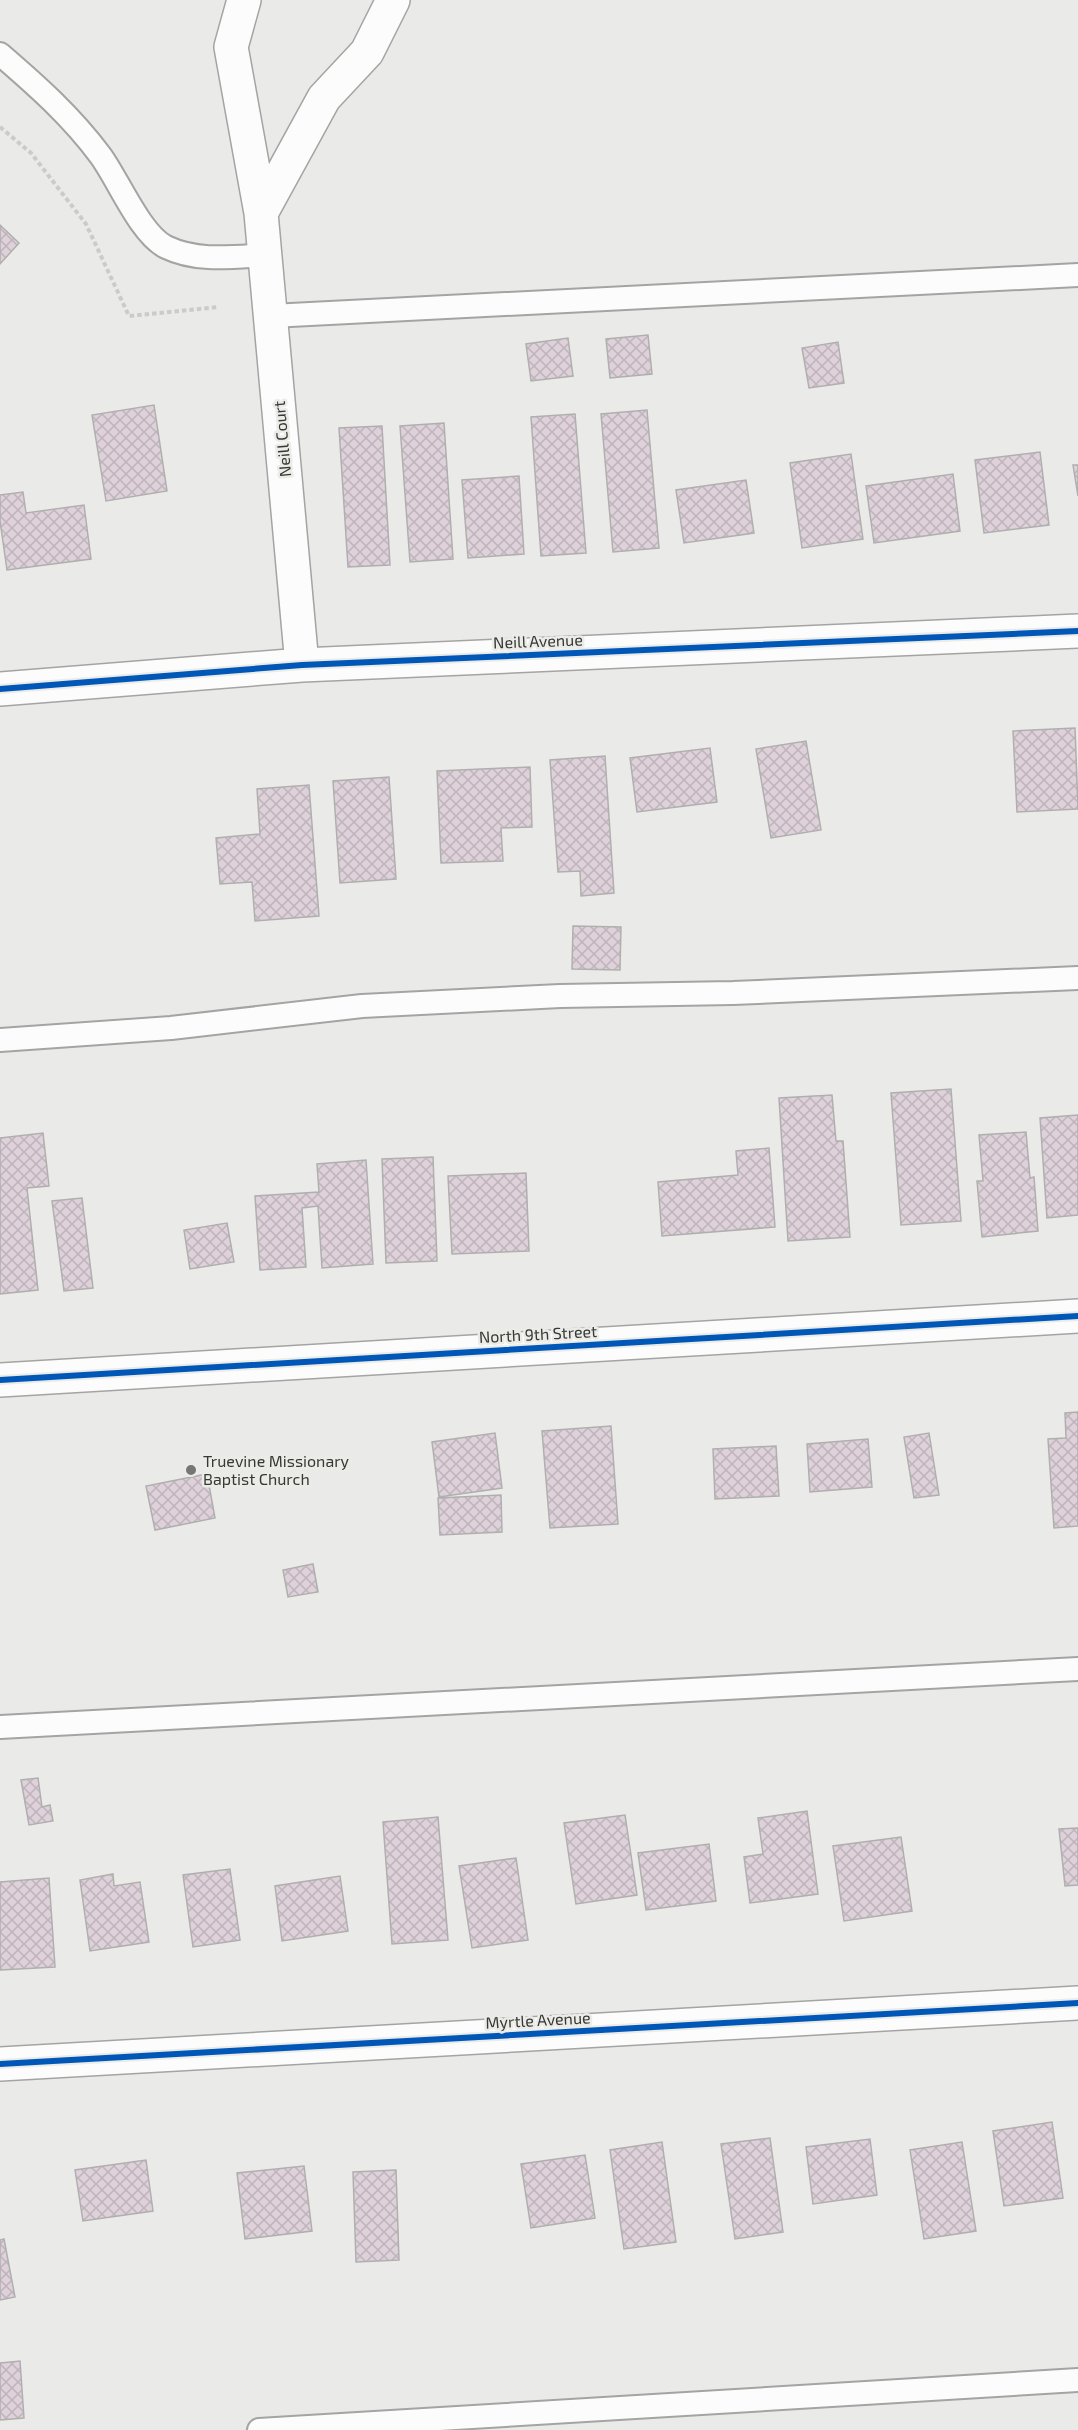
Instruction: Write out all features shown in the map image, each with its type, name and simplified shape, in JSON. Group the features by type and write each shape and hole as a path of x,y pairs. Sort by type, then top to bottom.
{"street":[{"name":"Neill Court","path":"244,0 231,47 261,213 302,664"},
{"path":"261,213 324,98 367,52 393,0"},
{"name":"Neill Avenue","path":"0,689 302,664 1078,631"},
{"name":"North 9th Street","path":"0,1380 1078,1316"},
{"name":"Myrtle Avenue","path":"0,2064 1078,2003"}],"lane":[{"path":"0,54 54,101 100,155 150,234 165,247 189,255 214,258 265,255"},
{"path":"270,316 1078,275"},
{"path":"0,1040 171,1028 362,1006 560,996 733,993 1078,978"},
{"path":"0,1727 1078,1669"},
{"path":"259,2430 1078,2380"}],"path":[{"path":"0,127 31,153 86,224 129,316 218,307"}],"building":[{"path":"0,225 19,243 0,264"},
{"path":"648,335 652,374 610,378 606,339"},
{"path":"568,338 573,376 531,381 526,344"},
{"path":"838,342 844,383 809,388 802,348"},
{"path":"154,405 167,491 106,501 92,415"},
{"path":"647,410 659,548 613,552 601,414"},
{"path":"575,414 586,553 541,556 531,417"},
{"path":"444,423 453,559 410,562 400,426"},
{"path":"382,426 390,565 348,567 339,428"},
{"path":"1040,452 1049,525 984,533 975,460"},
{"path":"851,454 863,539 802,548 790,463"},
{"path":"1073,465 1078,465 1078,496"},
{"path":"953,474 960,531 874,543 866,486"},
{"path":"519,476 524,554 468,558 462,480"},
{"path":"746,480 754,533 684,543 676,490"},
{"path":"23,492 26,513 84,505 91,559 7,570 0,521 0,495"},
{"path":"1075,728 1078,809 1017,812 1013,731"},
{"path":"806,741 821,830 771,838 756,749"},
{"path":"710,748 717,802 637,812 630,758"},
{"path":"605,756 614,893 581,896 580,871 558,872 550,760"},
{"path":"530,767 532,827 501,828 503,861 441,863 437,771"},
{"path":"389,777 396,879 340,883 333,781"},
{"path":"309,785 319,916 255,921 252,882 220,884 216,838 260,834 257,789"},
{"path":"573,926 621,927 620,970 572,969"},
{"path":"951,1089 961,1221 901,1225 891,1093"},
{"path":"832,1095 836,1141 843,1141 850,1237 788,1241 779,1098"},
{"path":"1078,1115 1078,1215 1047,1218 1040,1118"},
{"path":"1026,1132 1030,1178 1034,1177 1038,1231 982,1237 977,1181 983,1181 979,1135"},
{"path":"43,1133 49,1186 27,1188 38,1290 0,1294 0,1138"},
{"path":"769,1148 775,1227 662,1236 658,1182 738,1175 736,1151"},
{"path":"433,1157 437,1261 386,1263 382,1159"},
{"path":"366,1160 373,1264 322,1268 318,1206 302,1208 306,1267 260,1270 255,1196 319,1192 317,1164"},
{"path":"526,1173 529,1251 452,1254 448,1176"},
{"path":"82,1198 93,1288 64,1291 52,1201"},
{"path":"227,1223 234,1262 190,1269 184,1230"},
{"path":"1078,1412 1078,1526 1054,1528 1048,1439 1066,1438 1065,1413"},
{"path":"611,1426 618,1524 550,1528 542,1431"},
{"path":"495,1433 502,1488 439,1497 432,1442"},
{"path":"929,1433 939,1495 914,1498 904,1437"},
{"path":"868,1439 872,1487 810,1492 807,1444"},
{"path":"776,1446 779,1496 715,1499 713,1449"},
{"path":"207,1474 215,1518 155,1530 146,1486"},
{"path":"501,1495 502,1532 440,1535 438,1498"},
{"path":"313,1564 318,1592 288,1597 283,1570"},
{"path":"38,1778 42,1807 50,1805 53,1821 29,1825 21,1780"},
{"path":"807,1811 818,1894 750,1903 744,1857 763,1854 758,1818"},
{"path":"625,1815 637,1895 576,1904 564,1823"},
{"path":"438,1817 448,1940 392,1944 383,1822"},
{"path":"1078,1828 1078,1885 1065,1886 1059,1829"},
{"path":"901,1837 912,1911 844,1921 833,1846"},
{"path":"709,1844 716,1901 646,1910 638,1853"},
{"path":"516,1858 528,1940 472,1948 459,1866"},
{"path":"230,1869 240,1940 193,1947 183,1875"},
{"path":"113,1874 114,1886 140,1882 149,1942 90,1951 80,1880"},
{"path":"340,1876 348,1931 282,1941 275,1886"},
{"path":"49,1878 55,1967 0,1970 0,1882"},
{"path":"1052,2122 1063,2198 1004,2206 993,2131"},
{"path":"770,2138 783,2232 735,2239 721,2144"},
{"path":"870,2139 877,2195 813,2204 806,2147"},
{"path":"662,2142 676,2242 624,2249 610,2150"},
{"path":"962,2142 976,2231 924,2239 910,2150"},
{"path":"585,2155 595,2218 531,2228 521,2164"},
{"path":"146,2160 153,2211 83,2221 75,2170"},
{"path":"304,2166 312,2231 245,2239 237,2173"},
{"path":"396,2170 399,2260 356,2262 353,2172"},
{"path":"4,2239 15,2297 0,2300 0,2240"},
{"path":"20,2361 24,2418 0,2420 0,2363"}],"cycle path":[{"path":"0,689 302,665 1078,631"},
{"path":"0,1380 1078,1316"},
{"path":"0,2064 1078,2003"}],"place":[{"name":"Truevine Missionary Baptist Church","path":"191,1470"}]}
